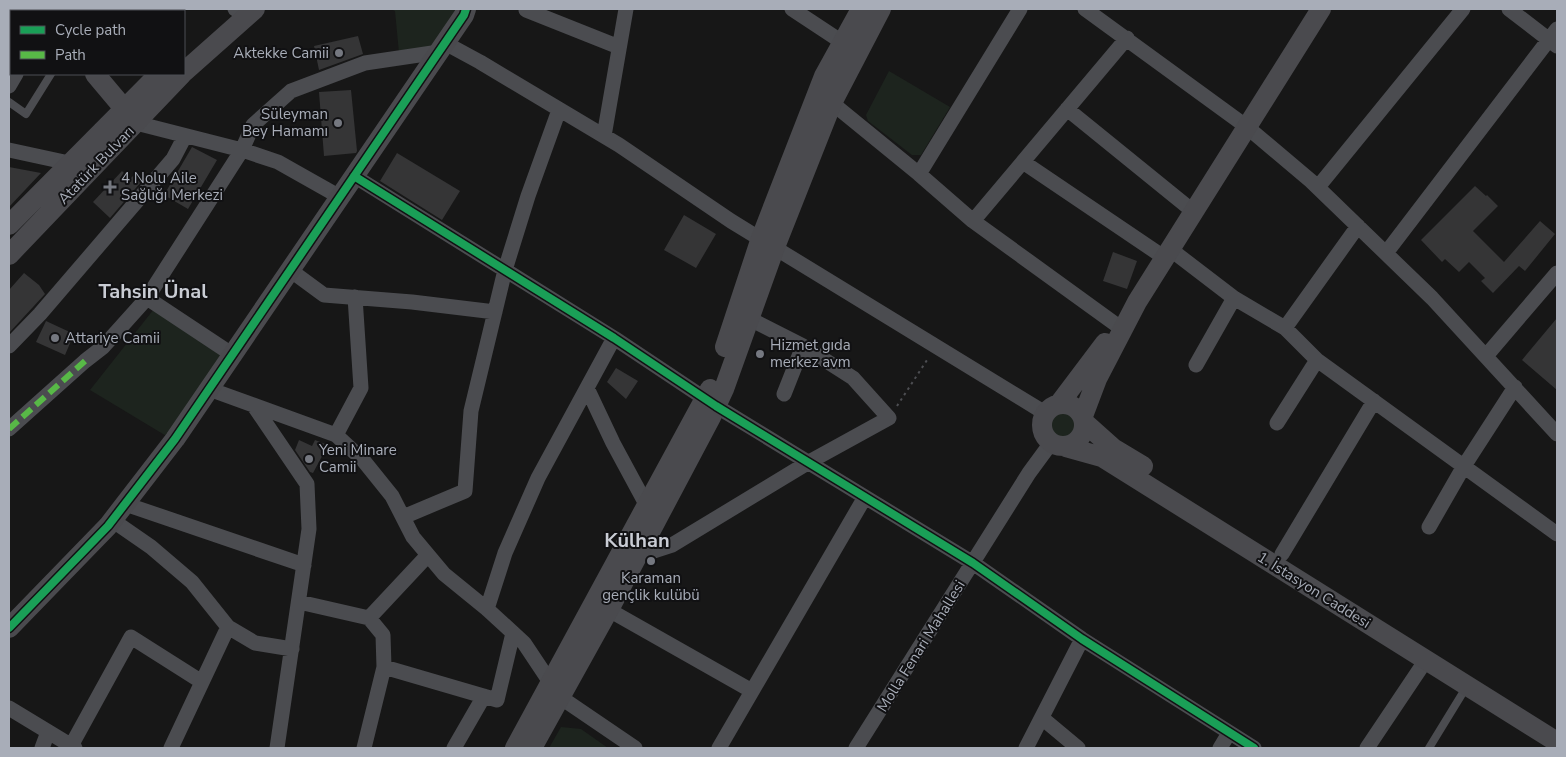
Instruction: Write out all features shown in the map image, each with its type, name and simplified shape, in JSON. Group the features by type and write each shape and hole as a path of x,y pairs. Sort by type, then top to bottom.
{"main road":[{"path":"9,628 112,520 175,439 442,48 466,9"},
{"path":"516,748 608,610 638,556 710,402 714,380 743,315 824,76 860,9"},
{"path":"768,242 832,103 881,9"},
{"path":"1137,302 1052,408 1041,426 1046,439 1058,445 1078,441 1084,430 1084,420 1097,379 1137,302 1321,9"},
{"path":"185,58 222,37 245,11"},
{"name":"Atatürk Bulvarı","path":"185,70 222,37"},
{"path":"96,75 129,116"},
{"name":"Atatürk Bulvarı","path":"9,255 129,116 158,75"},
{"name":"Atatürk Bulvarı","path":"9,225 69,163 179,75"},
{"path":"532,748 555,691 647,506 710,402"},
{"path":"1052,408 1065,404 1076,408 1084,420"},
{"name":"1. İstasyon Caddesi","path":"1084,420 1113,448 1557,727"},
{"name":"1. İstasyon Caddesi","path":"1058,445 1102,457 1557,742"}],"street":[{"path":"604,136 626,9"},
{"path":"792,9 842,42"},
{"path":"919,174 1020,9"},
{"path":"1085,9 1247,127 1318,188 1432,298 1557,434"},
{"path":"1318,188 1463,9"},
{"path":"1386,253 1554,38 1509,9"},
{"path":"526,10 619,47"},
{"path":"973,221 1127,38"},
{"path":"9,429 84,361 103,347 147,298 242,150 253,125 291,91 365,63 442,48 480,62 604,136 731,221 936,346 1052,408"},
{"path":"9,86 15,75"},
{"path":"832,103 973,221 1118,326"},
{"path":"1067,109 1194,212"},
{"path":"403,517 466,491 471,411 495,312 528,196 559,110"},
{"path":"129,116 185,136 242,150 278,162 340,197"},
{"path":"9,346 40,314 173,159 185,136"},
{"path":"9,150 69,163"},
{"path":"1023,162 1234,298 1285,328 1317,360 1557,534"},
{"path":"354,176 614,338 710,402 972,563 1082,640 1254,748"},
{"path":"1285,328 1358,226"},
{"path":"290,270 324,295 412,302 495,312"},
{"path":"1486,356 1554,284"},
{"path":"336,435 361,388 355,297"},
{"path":"147,298 232,355"},
{"path":"1196,365 1234,298"},
{"path":"638,556 672,545 809,462 889,418 853,378 803,346 743,315"},
{"path":"487,609 505,553 538,478 614,338"},
{"path":"784,394 803,346"},
{"path":"1277,423 1317,360"},
{"path":"1429,527 1464,466 1515,387"},
{"path":"587,388 613,443 647,506"},
{"path":"209,389 336,435 368,467 392,496 413,537 444,574 487,609 524,643 555,691 635,748"},
{"path":"1282,554 1374,401"},
{"path":"254,406 307,484 309,530 277,748"},
{"name":"Molla Fenari Mahallesi","path":"856,748 1029,473 1058,445"},
{"path":"719,748 865,497"},
{"path":"125,504 304,565"},
{"path":"112,520 151,547 192,582 228,627 255,644 292,649"},
{"path":"369,618 428,555"},
{"path":"299,602 369,618 383,635 384,668 364,748"},
{"path":"608,610 752,691"},
{"path":"171,748 228,627"},
{"path":"384,668 497,700 512,633"},
{"path":"9,708 73,747 131,637 202,682"},
{"path":"1026,748 1082,640"},
{"path":"1373,746 1426,660"},
{"path":"454,748 484,696"},
{"path":"1042,718 1078,748"},
{"path":"42,748 48,732"},
{"path":"1220,748 1229,733"}],"lane":[{"path":"9,102 26,114 50,75"},
{"path":"1429,748 1467,686"}],"path":[{"path":"889,418 936,346"}],"shaded area":[{"path":"391,9 462,9 437,48 399,53 395,11"},
{"path":"889,71 950,107 921,155 912,155 868,121 866,115"},
{"path":"154,309 223,356 168,437 90,390"},
{"path":"1064,411 1074,415 1078,425 1074,435 1064,439 1054,435 1050,425 1054,415"},
{"path":"561,727 581,729 608,748 549,748"}],"building":[{"name":"Aktekke Camii","path":"358,36 363,54 319,70 314,46"},
{"name":"Süleyman Bey Hamamı","path":"351,90 357,151 356,153 324,156 319,92"},
{"path":"192,147 217,160 188,209 164,195"},
{"path":"397,153 460,191 442,220 380,181"},
{"path":"9,167 41,173 9,207"},
{"path":"122,171 130,179 134,175 141,182 110,218 93,202"},
{"path":"1475,186 1498,206 1473,231 1504,262 1540,221 1555,234 1525,271 1519,266 1493,293 1481,281 1485,278 1469,262 1459,272 1445,259 1442,262 1421,240"},
{"path":"684,215 716,234 696,268 664,250"},
{"path":"1113,252 1137,261 1127,289 1103,281"},
{"path":"24,273 39,285 45,294 9,333 9,290"},
{"path":"1557,318 1557,390 1522,360"},
{"name":"Attariye Camii","path":"46,321 74,334 65,355 36,342"},
{"path":"616,368 638,381 626,399 607,382"},
{"name":"Yeni Minare Camii","path":"299,440 312,446 315,440 328,445 313,473 310,472 295,450"}],"marked path":[{"path":"9,429 85,361"}],"cycle path":[{"path":"9,628 108,526 175,439 464,15 466,9"},
{"path":"354,176 614,338 716,406 973,563 1082,639 1254,748"}],"place":[{"name":"Aktekke Camii","path":"339,53"},
{"name":"Süleyman Bey Hamamı","path":"338,123"},
{"name":"4 Nolu Aile Sağlığı Merkezi","path":"110,187"},
{"name":"Attariye Camii","path":"55,338"},
{"name":"Hizmet gıda merkez avm","path":"760,354"},
{"name":"Yeni Minare Camii","path":"309,459"},
{"name":"Karaman gençlik kulübü","path":"651,561"}],"district":[{"name":"Tahsin Ünal","path":"153,291"},
{"name":"Külhan","path":"637,540"}]}
